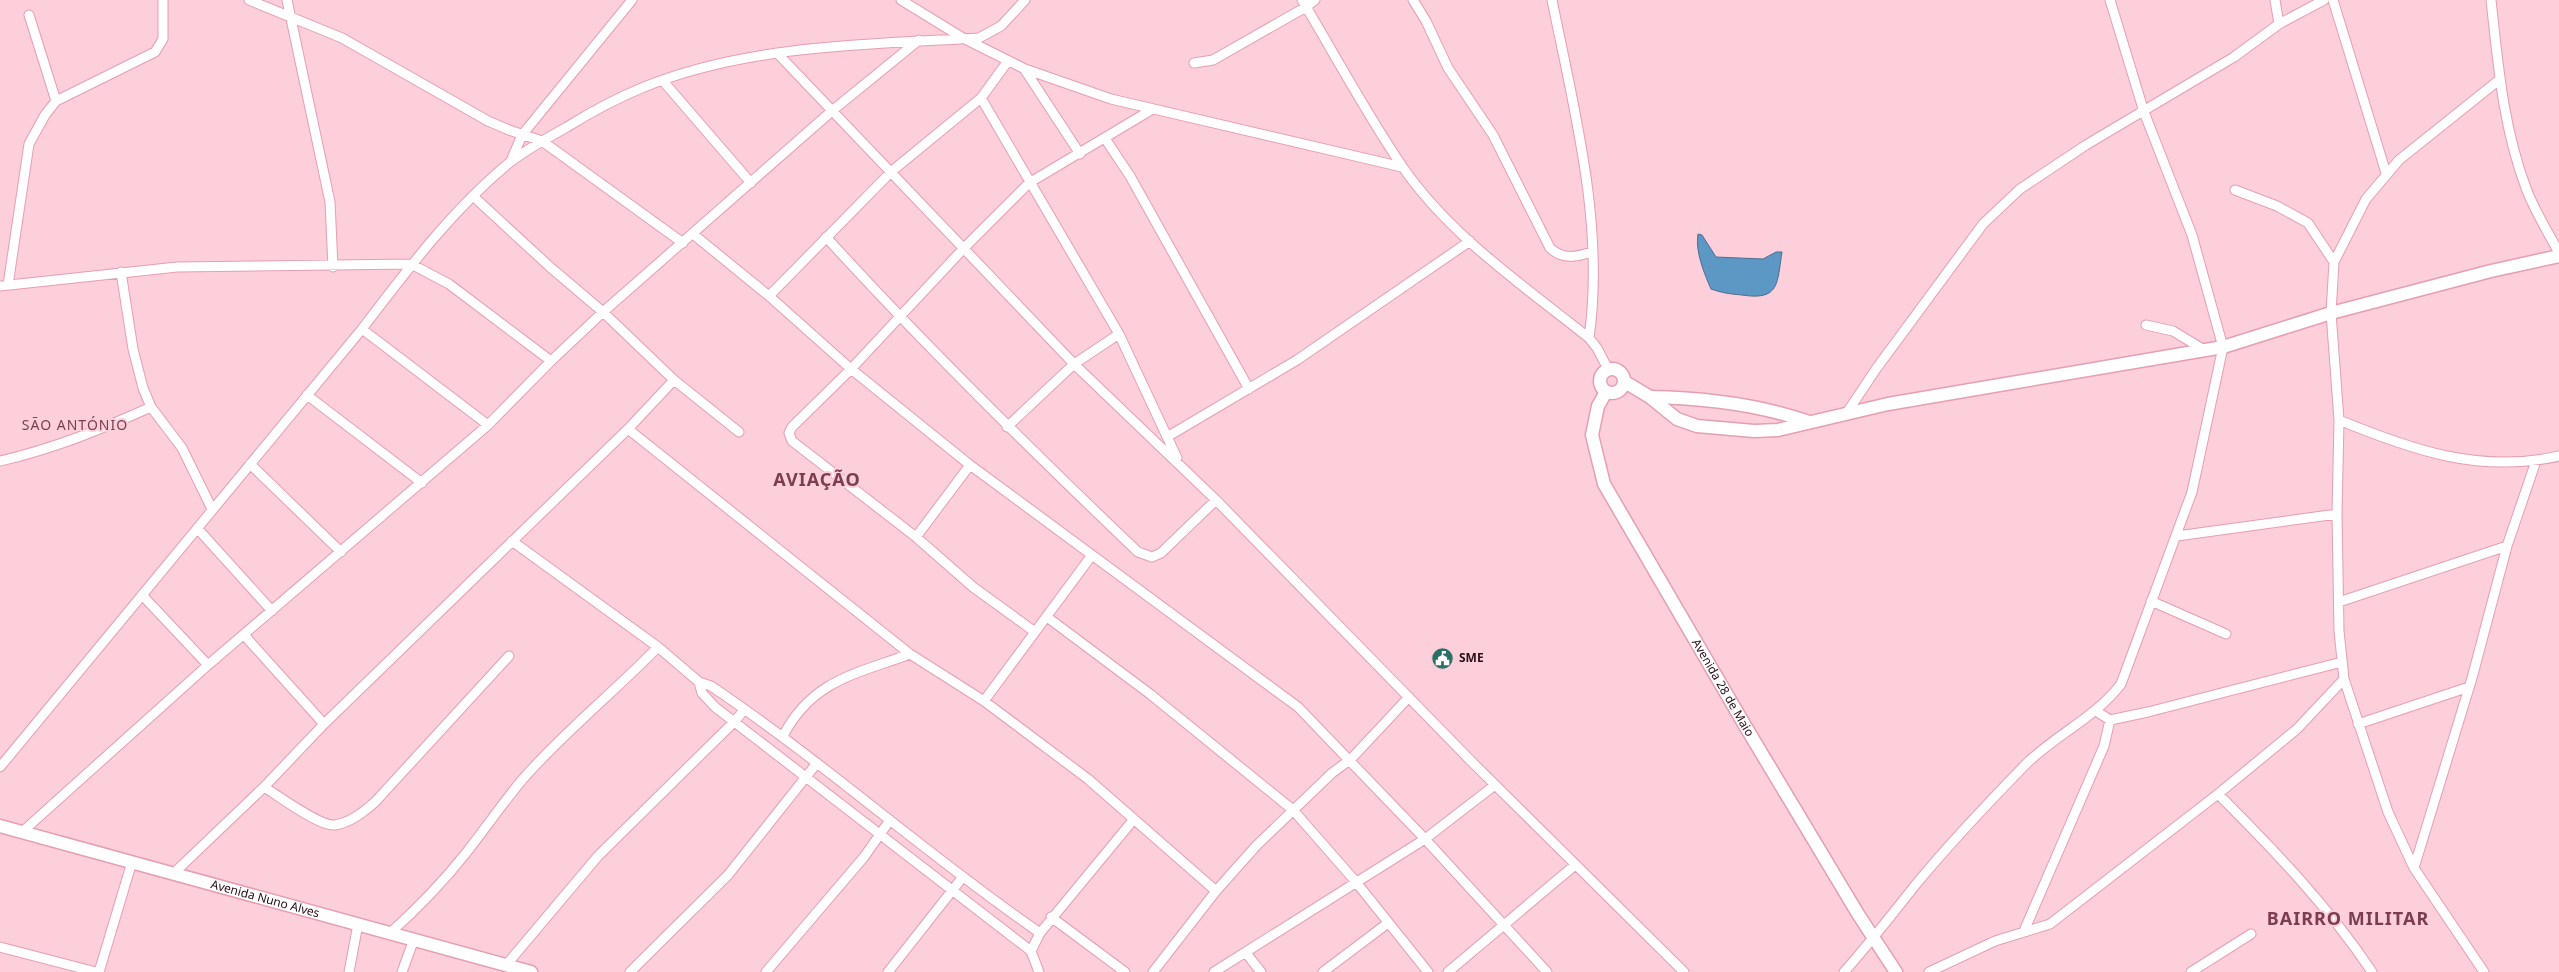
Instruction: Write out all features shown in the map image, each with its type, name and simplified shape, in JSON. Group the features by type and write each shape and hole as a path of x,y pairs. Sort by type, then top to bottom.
{"street":[{"path":"163,0 163,39 155,52 56,101 45,115 28,144 2,286 121,272 243,265 333,267 411,264 449,284 551,361"},
{"path":"249,0 342,38 488,121 542,141 683,244"},
{"path":"287,0 330,202 333,267"},
{"path":"511,162 522,135 632,0"},
{"path":"901,0 963,38 1008,61 1111,100 1402,167"},
{"path":"0,767 362,329 411,264 473,196 511,162 542,141 590,113 644,87 684,73 778,54 819,48 920,40 978,38 991,34 1001,26 1025,0"},
{"path":"1194,62 1213,60 1304,4 1315,0"},
{"path":"1413,0 1426,21 1448,68 1492,136 1550,248 1558,256 1569,258 1592,252"},
{"path":"1552,0 1582,159 1592,252 1593,299 1589,338"},
{"path":"1844,972 1875,937 1917,883 2026,764 2054,739 2096,711 2111,698 2121,684 2192,492 2223,347 2192,235 2144,112 2110,0"},
{"path":"2275,0 2279,24"},
{"path":"1846,414 1876,369 1983,224 2020,189 2086,145 2234,57 2279,24 2324,0"},
{"path":"2333,0 2386,173"},
{"path":"1625,382 1616,394 1606,392 1600,383 1603,372 1608,370 1620,371 1625,382 1650,397 1677,419 1698,426 1754,431 1778,430 1973,388 2206,351 2330,313 2559,254 2526,189 2498,80 2490,0"},
{"path":"1304,4 1402,167 1434,205 1470,241 1589,338 1597,348 1608,370"},
{"path":"29,15 56,101"},
{"path":"22,832 208,665 488,426 551,361 603,312 683,244 833,110 920,40"},
{"path":"778,54 892,171 1074,364 1179,463 1495,785 1684,972"},
{"path":"769,296 892,171 981,98 1008,61"},
{"path":"1025,69 1080,154"},
{"path":"663,80 751,183"},
{"path":"2484,972 2414,868 2388,812 2344,679 2339,602 2337,514 2339,420 2330,313 2334,262 2366,199 2386,173 2437,127 2498,80"},
{"path":"981,98 1118,334 1179,463"},
{"path":"1035,632 973,587 916,537 861,496 790,437 789,433 792,427 851,369 964,248 1029,183 1106,140 1151,110"},
{"path":"1106,140 1130,176 1249,389"},
{"path":"2234,190 2277,206 2308,223 2334,262"},
{"path":"473,196 550,267 603,312 674,380 739,432"},
{"path":"693,234 769,296 851,369 970,465 1298,707 1425,839 1546,972"},
{"path":"826,237 899,318 1007,427 1138,552 1152,557 1161,553 1216,500"},
{"path":"1167,437 1297,360 1470,241"},
{"path":"121,272 133,349 143,388 151,406 182,448 212,509"},
{"path":"2146,325 2173,331 2206,351"},
{"path":"362,329 488,426"},
{"path":"1007,427 1074,364 1118,334"},
{"path":"175,872 264,787 324,724 628,429 674,380"},
{"name":"Avenida 28 de Maio","path":"1606,392 1598,406 1592,435 1604,484 1764,757 1858,914 1875,937 1896,972"},
{"path":"308,395 422,483"},
{"path":"1650,397 1711,400 1758,407 1809,422"},
{"path":"0,461 32,454 92,433 151,406"},
{"path":"2339,420 2406,446 2456,459 2493,463 2536,461 2559,456"},
{"path":"628,429 910,654 984,701 1088,779 1216,891"},
{"path":"2414,868 2469,688 2507,546 2536,461"},
{"path":"250,464 341,552"},
{"path":"916,537 970,465"},
{"path":"2177,536 2337,514"},
{"path":"197,528 272,611"},
{"path":"512,541 658,648 699,682 711,686 783,736 962,878 1040,933"},
{"path":"2339,602 2507,546"},
{"path":"984,701 1092,555"},
{"path":"142,595 208,665"},
{"path":"2151,601 2226,634"},
{"path":"1047,617 1150,694 1293,810 1356,882 1428,972"},
{"path":"244,635 324,724"},
{"path":"390,933 420,906 450,872 506,798 543,757 658,648"},
{"path":"783,736 804,705 823,688 910,654"},
{"path":"264,787 322,822 334,825 358,816 375,802 509,656"},
{"path":"2096,711 2110,720 2342,662"},
{"path":"1929,972 1995,941 2050,924 2218,794 2296,729 2344,679"},
{"path":"699,682 702,693 715,707 1030,951 1039,972"},
{"path":"2358,724 2469,688"},
{"path":"1153,972 1216,891 1256,846 1332,773 1351,760 1410,697"},
{"path":"511,968 598,856 744,710"},
{"path":"2024,931 2104,746 2110,720"},
{"path":"630,972 728,875 816,763"},
{"path":"1214,972 1425,839 1495,785"},
{"path":"2218,794 2284,860 2349,938 2372,972"},
{"path":"1030,951 1051,917 1134,818"},
{"path":"766,972 864,858 890,820"},
{"name":"Avenida Nuno Alves","path":"0,826 175,872 511,968 531,972"},
{"path":"0,947 97,972 132,862"},
{"path":"1448,972 1505,926 1575,865"},
{"path":"888,972 962,878"},
{"path":"1051,917 1125,972"},
{"path":"1323,972 1388,922"},
{"path":"349,972 358,924"},
{"path":"2191,972 2251,934"},
{"path":"402,972 414,940"},
{"path":"1246,953 1261,972"}],"water":[{"path":"1698,234 1702,235 1716,257 1763,259 1776,252 1782,252 1779,273 1774,287 1764,295 1754,296 1726,293 1711,289 1699,255"}],"place":[{"name":"SME","path":"1443,658"}],"district":[{"name":"SÃO ANTÓNIO","path":"75,425"},
{"name":"AVIAÇÃO","path":"817,480"},
{"name":"BAIRRO MILITAR","path":"2348,919"}]}
